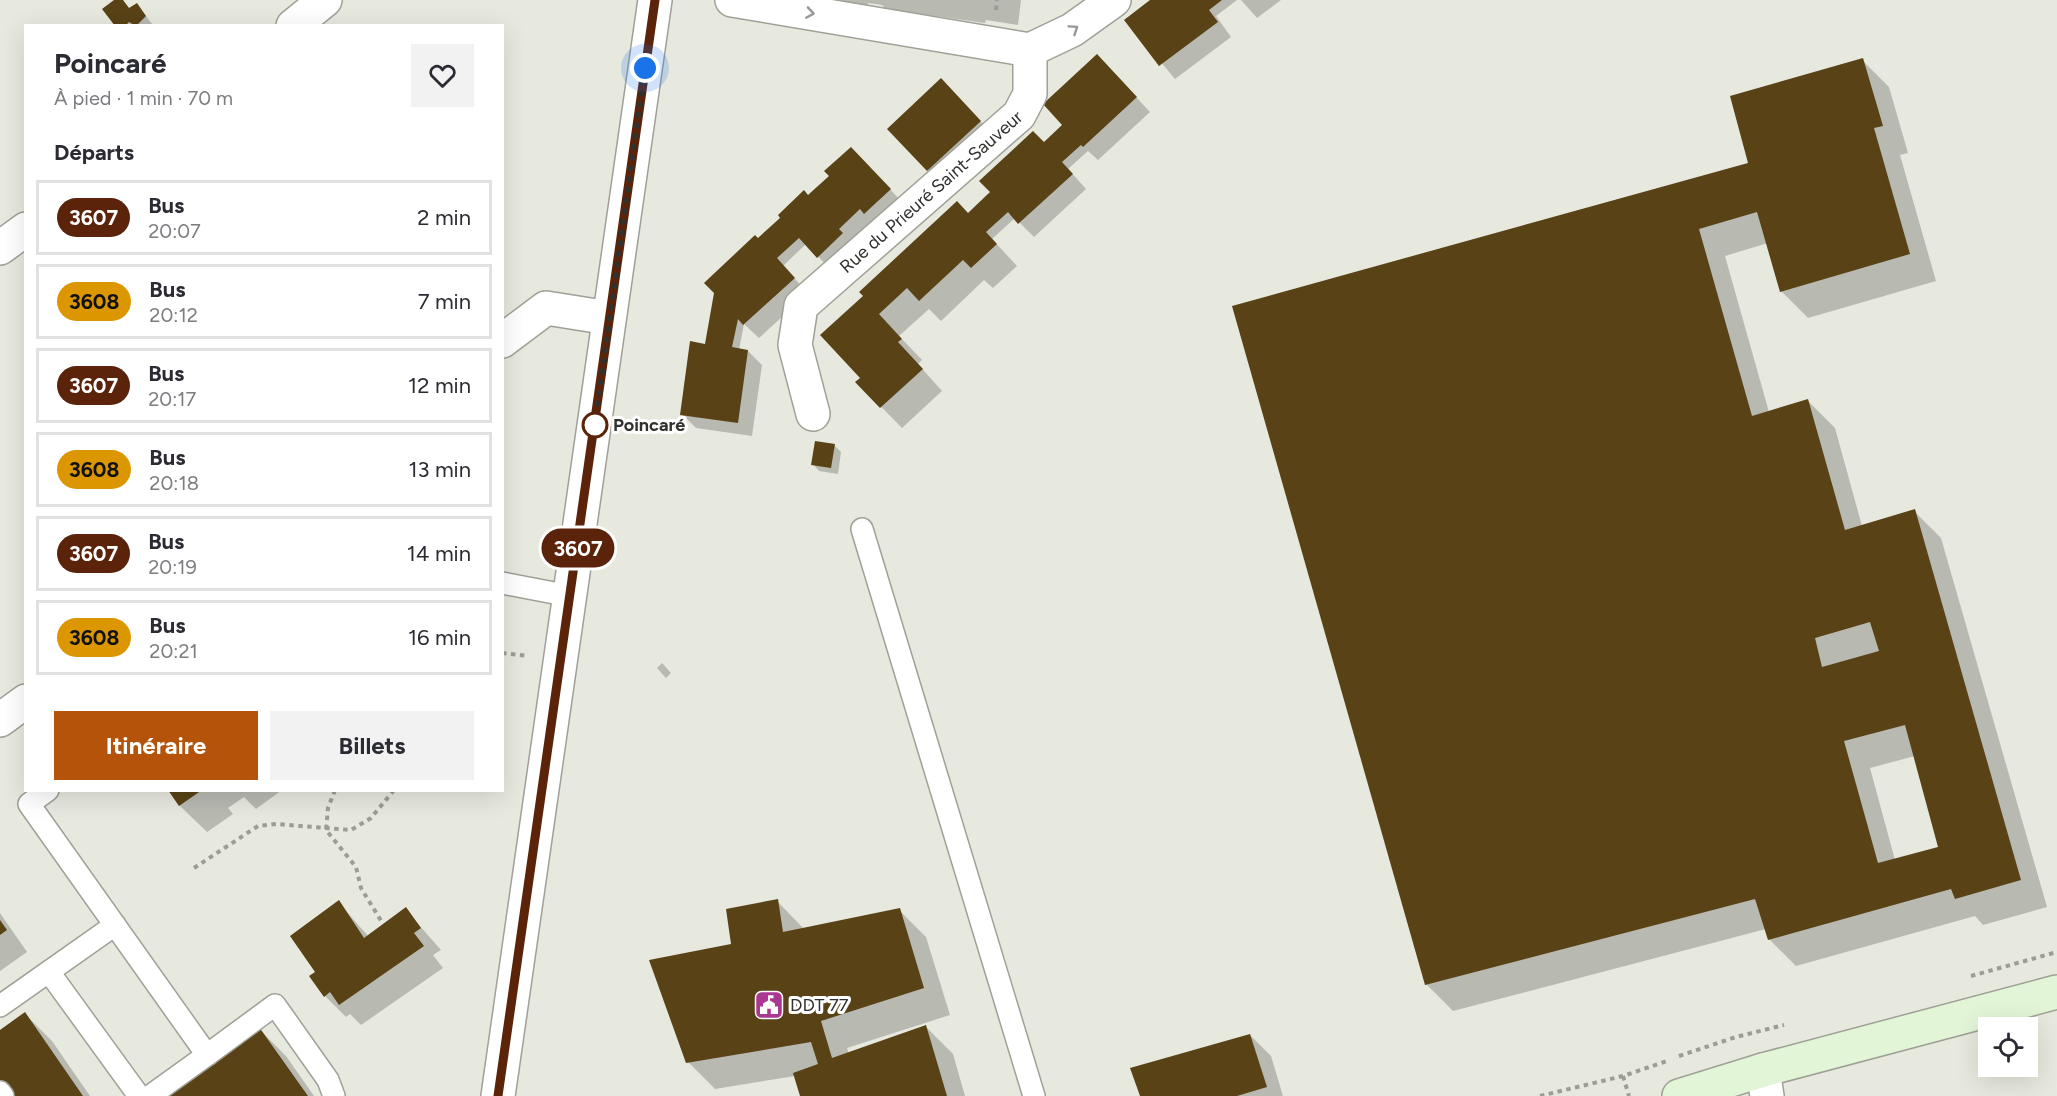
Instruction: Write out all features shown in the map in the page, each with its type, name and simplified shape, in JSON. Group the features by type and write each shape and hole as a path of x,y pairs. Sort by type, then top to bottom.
{"street":[{"path":"498,1096 655,0"},
{"path":"732,0 1030,50 1072,30 1114,0"},
{"path":"295,24 320,2"},
{"name":"Rue du Prieuré Saint-Sauveur","path":"813,414 795,345 801,306 1019,115 1030,94 1030,50"},
{"path":"0,248 24,230"},
{"path":"504,340 546,308 609,318"},
{"path":"0,720 24,702"},
{"path":"1679,1096 1765,1083 2057,992"}],"lane":[{"path":"862,528 1034,1096"},
{"path":"504,583 570,596"},
{"path":"45,792 29,804 207,1055"},
{"path":"0,1006 115,925"},
{"path":"49,972 139,1096"},
{"path":"150,1096 275,1005 328,1080 334,1096"},
{"path":"0,1092 3,1096"}],"path":[{"path":"504,653 529,656"},
{"path":"334,792 328,808 326,830 356,867 361,888 383,924"},
{"path":"194,868 258,825 276,824 326,830 351,830 371,818 392,792"},
{"path":"1623,1076 1629,1096"}],"building":[{"path":"114,0 123,0 129,8 137,3 146,16 138,24 129,22 113,24 102,9"},
{"path":"1150,0 1222,0 1209,10 1218,22 1159,66 1124,20"},
{"path":"1097,54 1137,97 1083,147 1081,145 1062,162 1073,174 1018,224 1008,212 986,232 997,244 971,268 963,260 919,301 907,288 879,314 902,339 898,342 923,369 880,408 855,382 860,378 820,335 863,296 859,292 957,201 968,213 990,192 979,181 1033,131 1044,142 1062,125 1043,104"},
{"path":"1863,58 1883,126 1874,128 1910,254 1780,292 1757,212 1699,229 1752,416 1808,399 1845,530 1915,509 2021,880 1955,899 1951,889 1768,940 1755,899 1425,985 1232,306 1748,163 1730,96","holes":["1870,622 1879,651 1822,667 1815,638","1905,725 1938,847 1878,863 1844,741"]},
{"path":"941,78 981,121 927,171 887,129"},
{"path":"851,147 891,189 864,214 860,209 839,229 843,233 817,258 799,238 777,258 795,278 743,325 738,319 732,347 748,350 738,423 680,415 690,341 705,344 714,293 704,283 755,235 758,238 780,218 778,215 804,190 808,195 829,176 824,171"},
{"path":"815,441 835,444 831,468 811,465"},
{"path":"169,792 199,792 179,806"},
{"name":"DDT 77","path":"778,899 783,932 900,908 924,988 821,1021 832,1058 926,1025 947,1096 800,1096 793,1073 818,1064 811,1042 686,1063 649,960 731,944 726,909"},
{"path":"339,900 364,938 406,907 421,928 414,933 424,946 339,1005 330,992 324,997 309,976 315,972 290,936"},
{"path":"0,920 7,930 0,935"},
{"path":"25,1012 83,1096 9,1096 0,1083 0,1030"},
{"path":"259,1027 308,1096 165,1096"},
{"path":"1250,1034 1267,1087 1237,1096 1140,1096 1130,1068"}],"bus line":[{"name":"3607","path":"498,1096 586,495 655,0"}],"place":[{"name":"Poincaré","path":"595,425"},
{"name":"DDT 77","path":"769,1005"}],"route":[{"path":"595,425 645,68"}]}
